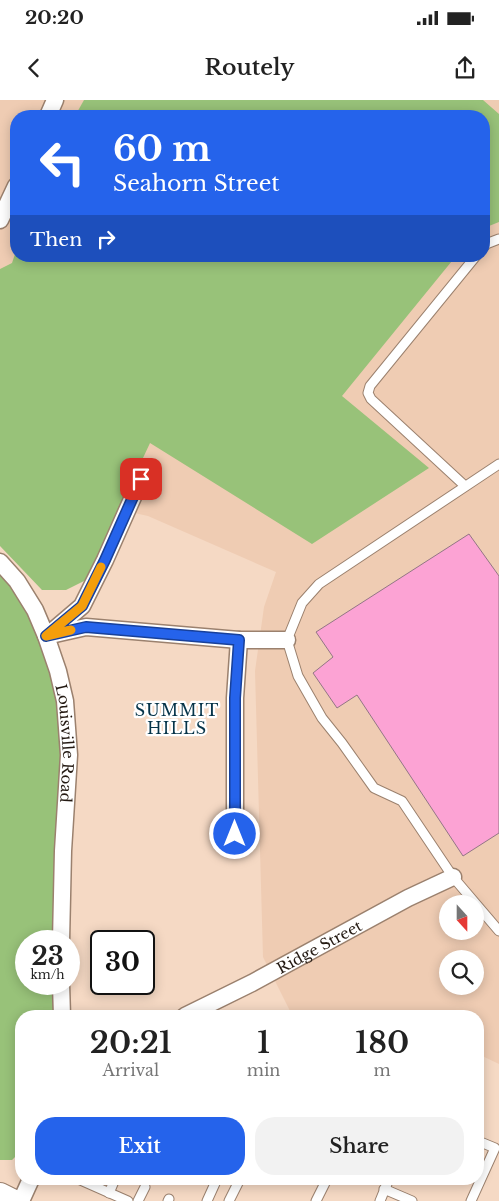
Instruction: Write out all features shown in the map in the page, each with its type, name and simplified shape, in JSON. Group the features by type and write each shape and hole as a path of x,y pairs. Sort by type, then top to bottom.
{"main road":[{"path":"0,1195 12,1201"}],"street":[{"path":"0,220 10,199"},
{"path":"46,636 82,606 141,479"},
{"name":"Louisville Road","path":"0,562 20,586 35,610 58,671 65,701 69,755 63,851 61,930"},
{"path":"46,636 86,627 239,640 287,640"},
{"path":"235,834 235,698 239,640"},
{"name":"Ridge Street","path":"198,1010 252,983 408,898 453,877"},
{"path":"61,995 62,1010"},
{"path":"21,1201 28,1185"}],"lane":[{"path":"465,486 371,399 368,393 370,386 471,262"},
{"path":"499,464 319,584 302,603 287,640 298,676 322,718 374,788 402,801 453,877 499,931"},
{"path":"484,1144 494,1148 484,1172"},
{"path":"91,1185 128,1201"},
{"path":"109,1193 112,1185"},
{"path":"209,1201 215,1185"},
{"path":"229,1201 237,1185"},
{"path":"316,1201 324,1185"},
{"path":"380,1201 386,1185"},
{"path":"472,1201 479,1185"},
{"path":"138,1201 145,1186"},
{"path":"384,1189 412,1201"}],"shaded area":[{"path":"0,100 499,100 499,1064 484,1057 484,1010 290,1010 263,957 255,671 264,607 276,572 148,516 116,509 66,590 42,590 0,541"}],"green space":[{"path":"84,100 483,100 499,114 499,222 490,226 490,110 78,110"},
{"path":"451,262 342,396 429,468 312,544 150,443 86,580 66,590 42,590 0,546 0,269 12,263"},
{"path":"0,566 53,656 67,732 59,930 15,930 15,995 55,995 54,1010 15,1010 15,1157 12,1160 0,1160"}],"building":[{"path":"469,534 499,576 499,833 463,856 357,695 337,708 313,673 333,657 316,632"}],"slow traffic":[{"path":"71,630 46,636 82,606 101,567"}],"district":[{"name":"SUMMIT HILLS","path":"177,719"}],"route":[{"path":"141,479 82,606 46,636 86,627 239,640 235,698 235,834"}]}
